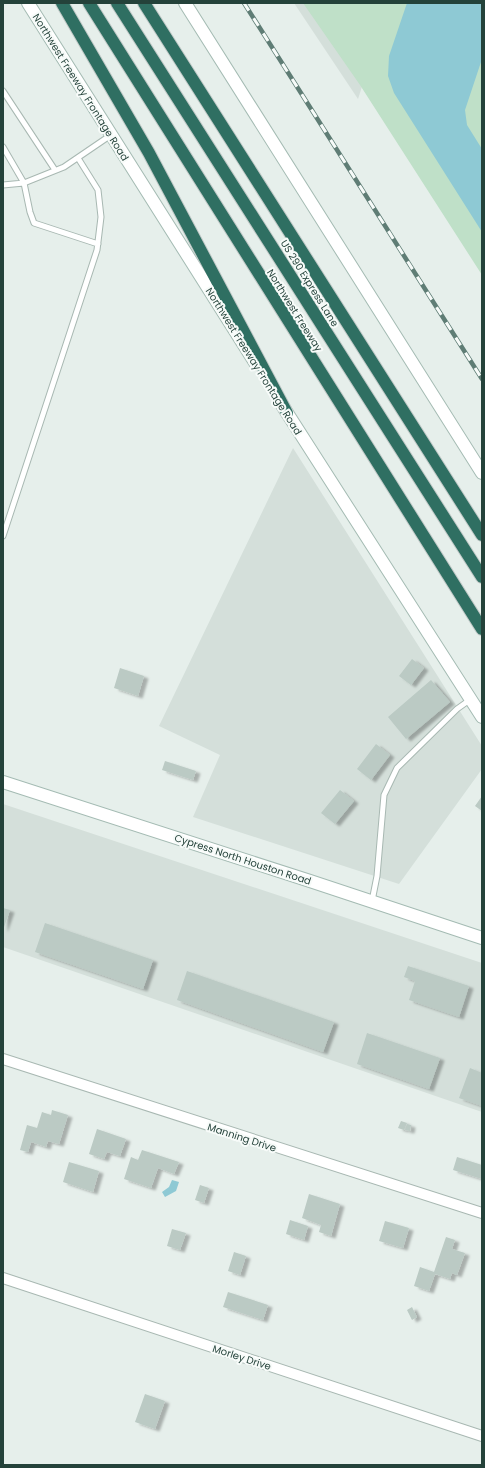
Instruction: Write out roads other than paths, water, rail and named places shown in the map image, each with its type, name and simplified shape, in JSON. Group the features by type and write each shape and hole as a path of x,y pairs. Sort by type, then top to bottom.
{"highway":[{"path":"62,3 148,153 286,413"},
{"name":"Northwest Freeway","path":"89,3 482,629"},
{"name":"US 290 Express Lane","path":"117,3 482,577"},
{"path":"144,3 482,535"}],"main road":[{"name":"Northwest Freeway Frontage Road","path":"28,3 286,413 482,717"},
{"path":"184,3 482,473"},
{"name":"Cypress North Houston Road","path":"3,782 482,938"}],"street":[{"name":"Manning Drive","path":"3,1059 482,1213"},
{"name":"Morley Drive","path":"3,1278 482,1436"}],"lane":[{"path":"3,91 55,170"},
{"path":"3,185 24,183 55,170 78,158 112,135"},
{"path":"3,147 24,183 30,212 34,223 98,244"},
{"path":"3,536 98,244 101,217 98,190 78,158"},
{"path":"372,901 377,876 384,795 397,768 457,709 471,700"}],"water":[{"path":"407,3 482,3 482,59 465,110 467,125 482,149 482,232 394,93 388,76 389,56"},
{"path":"172,1180 179,1182 176,1191 165,1197 162,1192 169,1187"}],"railway":[{"path":"244,3 482,379"}]}
